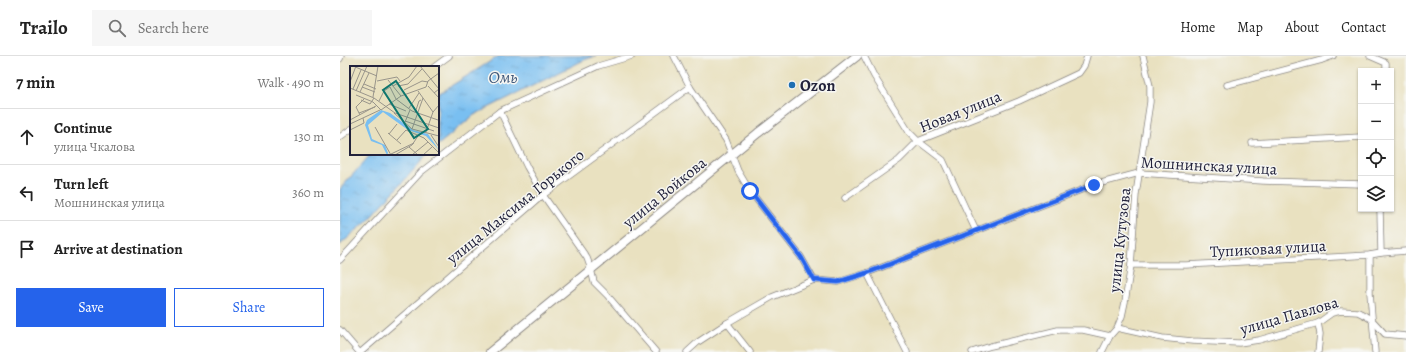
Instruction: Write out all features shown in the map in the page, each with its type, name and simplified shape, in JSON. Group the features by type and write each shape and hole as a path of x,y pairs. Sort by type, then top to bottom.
{"main road":[{"name":"улица Войкова","path":"490,352 733,154 857,56"}],"street":[{"path":"435,66 449,56"},
{"path":"340,260 421,172 500,111 598,66 632,56"},
{"path":"674,56 690,86 726,140 733,154 738,171 750,191 801,257 814,280"},
{"path":"864,56 874,76 909,132 918,141 943,160 976,231"},
{"name":"Новая улица","path":"845,198 899,160 918,141 1019,101 1079,73 1084,66 1087,56"},
{"name":"улица Кутузова","path":"1102,352 1116,328 1125,302 1131,265 1136,194 1150,102 1150,86 1142,56"},
{"path":"1227,85 1333,56"},
{"path":"1370,56 1386,63 1386,68"},
{"name":"улица Максима Горького","path":"360,352 543,195 690,86"},
{"path":"500,111 527,167 543,195 587,258 592,269 594,282 656,352"},
{"path":"340,137 350,129"},
{"path":"1252,143 1358,137"},
{"name":"Мошнинская улица","path":"686,352 698,342 772,297 814,280 838,282 867,273 1094,185 1139,173 1263,181 1358,184"},
{"path":"1380,212 1381,253"},
{"name":"Тупиковая улица","path":"1131,265 1186,266 1370,255 1406,251"},
{"path":"1370,255 1370,293 1375,352"},
{"path":"867,273 907,352"},
{"name":"улица Павлова","path":"1116,328 1162,338 1240,343 1259,340 1318,323 1332,313 1341,311 1358,312 1372,320"},
{"path":"1372,320 1385,334 1406,336"},
{"path":"1318,323 1320,334 1318,352"},
{"path":"727,324 750,352"},
{"path":"340,330 360,352"},
{"path":"972,352 1058,330 1083,330 1110,336"}],"water":[{"name":"Омь","path":"499,56 596,56 584,60 474,115 439,144 439,93"},
{"path":"370,155 427,155 370,218 340,245 340,189"}],"place":[{"name":"Ozon","path":"792,85"}],"route":[{"path":"750,191 801,257 814,280 838,282 867,273 1094,185"}]}
